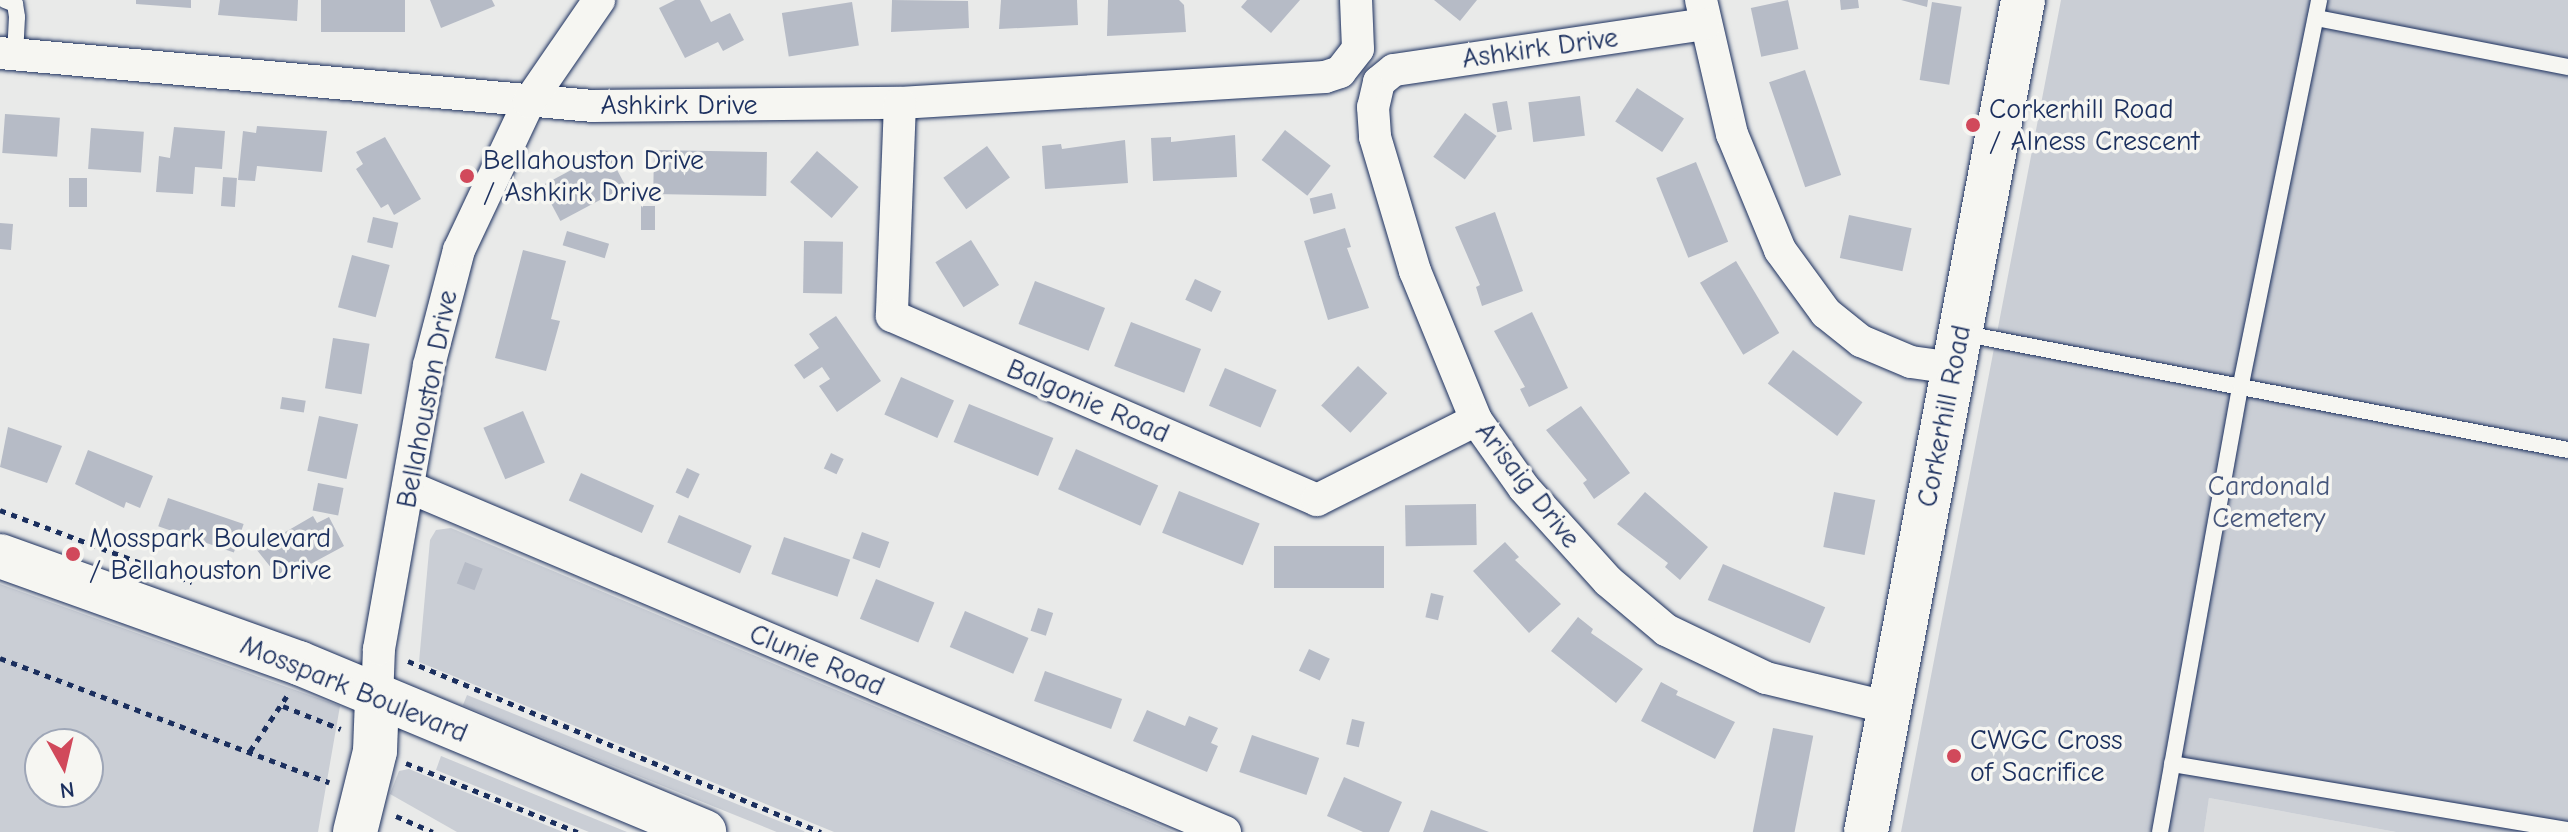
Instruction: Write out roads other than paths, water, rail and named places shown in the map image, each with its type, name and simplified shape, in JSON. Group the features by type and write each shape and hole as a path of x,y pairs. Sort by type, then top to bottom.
{"street":[{"name":"Bellahouston Drive","path":"355,832 351,741 377,700 379,649 429,365 459,250 529,102 599,0"},
{"path":"1356,0 1358,49 1354,60 1379,82"},
{"name":"Corkerhill Road","path":"1866,832 2023,0"},
{"name":"Ashkirk Drive","path":"1379,82 1394,70 1703,12"},
{"path":"1703,12 1732,134 1780,250 1826,313 1861,341 1911,362 1956,350"},
{"name":"Ashkirk Drive","path":"7,53 529,102 900,103 1325,77 1340,72 1354,60"},
{"name":"Arisaig Drive","path":"1379,82 1373,107 1379,151 1415,271 1476,420 1573,544 1666,630 1766,678 1890,708"},
{"name":"Balgonie Road","path":"900,103 892,316 1317,500 1476,420"},
{"name":"Clunie Road","path":"409,487 1225,832"},
{"name":"Mosspark Boulevard","path":"0,556 299,663 377,700 704,832"}],"lane":[{"path":"5,0 15,4 17,17 7,53"},
{"path":"2160,832 2241,384 2319,0"},
{"path":"2316,18 2568,67"},
{"path":"1956,350 2241,384 2568,450"},
{"path":"2172,764 2568,830"}],"place":[{"name":"Corkerhill Road / Alness Crescent","path":"1973,125"},
{"name":"Bellahouston Drive / Ashkirk Drive","path":"467,176"},
{"name":"Mosspark Boulevard / Bellahouston Drive","path":"73,554"},
{"name":"CWGC Cross of Sacrifice","path":"1954,756"}],"park label":[{"name":"Cardonald Cemetery","path":"2269,502"}]}
